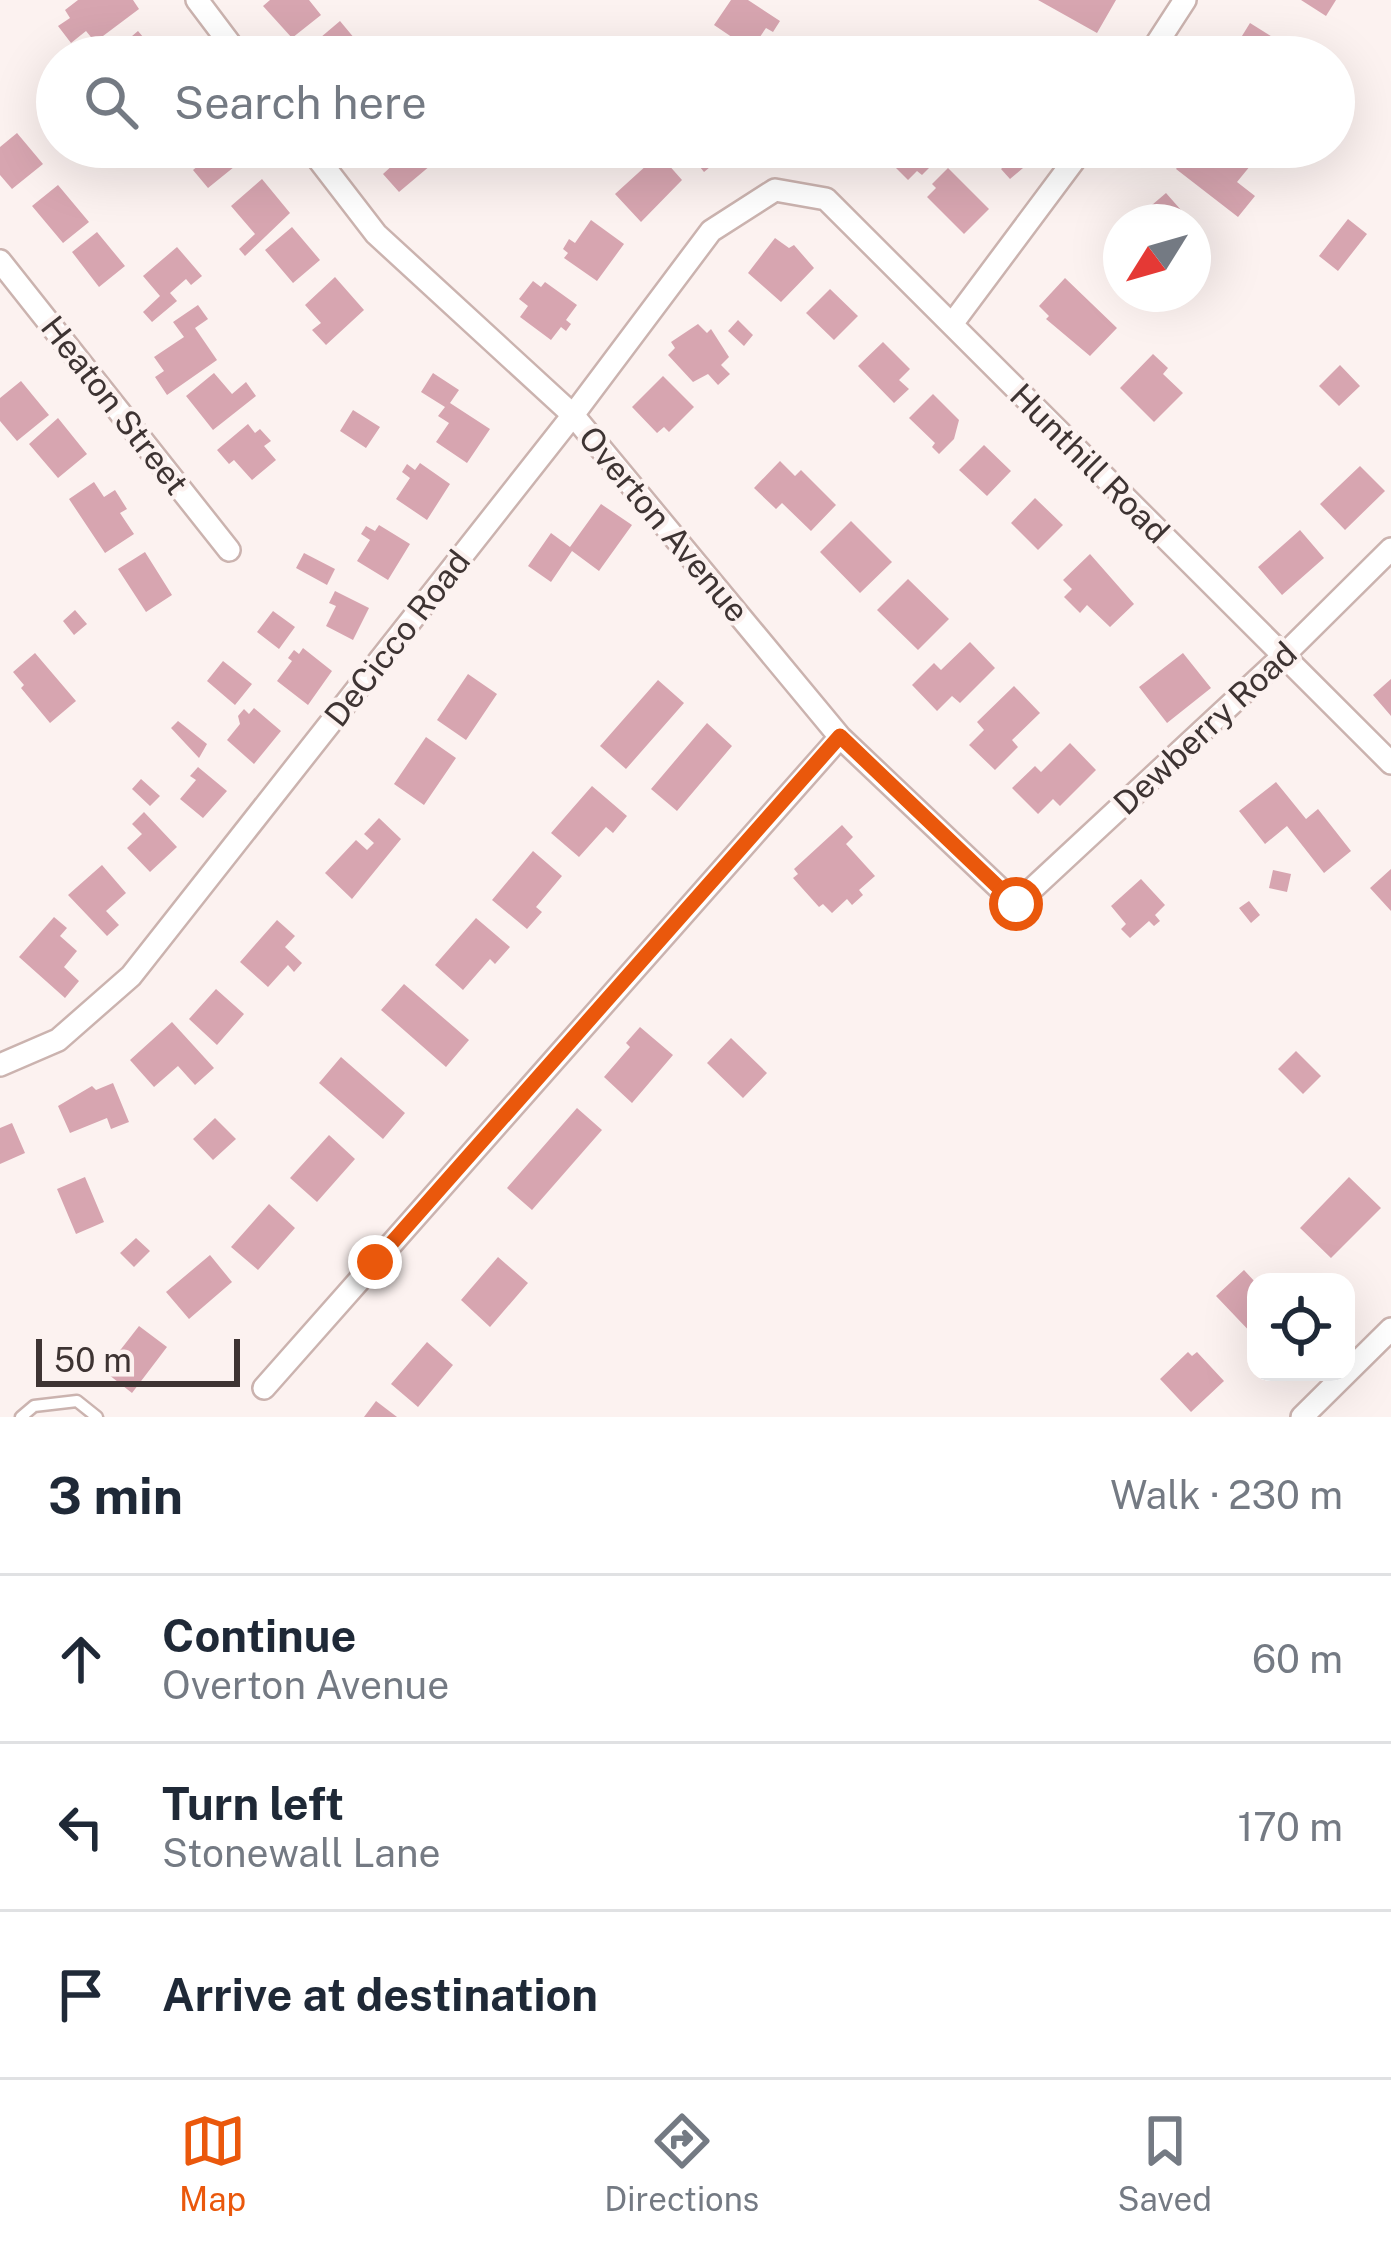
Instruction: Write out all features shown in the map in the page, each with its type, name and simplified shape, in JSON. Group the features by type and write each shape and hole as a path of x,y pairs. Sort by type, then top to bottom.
{"street":[{"path":"197,0 224,36"},
{"path":"1162,36 1185,0"},
{"name":"Overton Avenue","path":"325,168 376,234 573,415 840,736 1016,904"},
{"path":"952,324 1068,168"},
{"name":"DeCicco Road","path":"0,1065 58,1040 131,976 573,415 711,232 775,190"},
{"name":"Hunthill Road","path":"775,190 826,199 1391,763"},
{"name":"Heaton Street","path":"0,261 230,550"},
{"name":"Dewberry Road","path":"1016,904 1391,550"},
{"path":"264,1388 840,736"},
{"path":"1302,1417 1391,1329"}],"lane":[{"path":"21,1417 34,1406 77,1401 97,1417"}],"building":[{"path":"78,0 133,0 139,9 103,36 90,36 86,31 66,36 58,26 70,18 65,10"},
{"path":"270,0 309,0 321,15 290,36 263,6"},
{"path":"731,0 748,0 780,21 773,32 766,28 761,36 730,36 714,25"},
{"path":"1038,0 1116,0 1097,33"},
{"path":"1301,0 1336,0 1326,16"},
{"path":"340,21 352,36 322,36"},
{"path":"1250,23 1271,36 1242,36"},
{"path":"17,133 36,156 38,168 12,189 0,175 0,147"},
{"path":"196,168 233,168 208,188"},
{"path":"390,168 428,168 399,192 383,174"},
{"path":"644,168 671,168 682,180 641,222 615,194"},
{"path":"896,168 929,168 922,175 917,171 908,180"},
{"path":"948,168 989,209 964,234 927,197"},
{"path":"1002,168 1023,168 1010,179"},
{"path":"1248,168 1237,182 1255,196 1238,217 1176,169"},
{"path":"262,179 290,213 245,256 239,249 255,234 231,206"},
{"path":"58,185 89,222 63,243 32,206"},
{"path":"1166,193 1176,204 1153,204"},
{"path":"1348,219 1367,234 1338,271 1319,256"},
{"path":"591,220 624,244 597,281 564,258 568,253 563,249 569,239 575,243"},
{"path":"292,227 320,260 293,283 265,250"},
{"path":"97,232 125,266 99,287 72,252"},
{"path":"775,238 789,248 794,245 814,268 781,302 748,273"},
{"path":"177,247 202,276 191,285 186,279 170,293 177,301 152,322 143,312 160,296 143,276"},
{"path":"335,277 364,310 326,345 312,330 321,323 305,305"},
{"path":"1065,278 1117,328 1090,356 1046,319 1049,316 1039,306"},
{"path":"533,281 541,287 545,282 577,305 566,320 571,324 566,331 561,327 551,340 520,317 528,306 519,299"},
{"path":"830,289 858,316 834,340 806,313"},
{"path":"198,305 208,319 195,328 217,360 167,395 155,377 164,371 154,357 184,337 173,322"},
{"path":"738,320 753,335 744,346 728,331"},
{"path":"698,324 707,333 711,329 729,357 721,365 730,374 718,385 708,374 693,382 668,355 675,348 671,342"},
{"path":"883,342 910,369 899,380 909,389 894,403 858,366"},
{"path":"1153,354 1168,368 1163,374 1183,393 1154,422 1120,388"},
{"path":"1340,365 1360,386 1339,406 1319,386"},
{"path":"214,373 232,394 246,382 256,396 213,430 186,396"},
{"path":"433,373 459,390 450,403 490,429 467,463 436,442 449,423 438,416 445,407 421,392"},
{"path":"663,376 694,407 669,432 664,427 657,433 632,407"},
{"path":"21,381 49,415 17,441 0,421 0,398"},
{"path":"933,394 959,420 954,439 939,454 932,447 935,443 909,418"},
{"path":"353,410 380,427 366,448 340,431"},
{"path":"58,418 87,454 58,478 29,444"},
{"path":"248,424 271,441 264,446 276,460 252,480 217,450"},
{"path":"984,445 1011,471 987,496 959,470"},
{"path":"780,461 795,476 801,470 836,505 811,531 782,503 776,509 754,488"},
{"path":"420,463 450,484 427,520 396,499 410,478 402,472 407,464 415,470"},
{"path":"1360,466 1385,491 1345,530 1320,504"},
{"path":"94,482 104,497 115,490 127,509 120,513 134,534 105,553 69,499"},
{"path":"1035,498 1063,525 1038,550 1011,523"},
{"path":"601,504 632,525 599,571 572,551 551,582 528,566 551,533 570,547"},
{"path":"851,521 892,562 860,593 820,552"},
{"path":"379,525 410,544 388,580 357,561 370,540 361,534 366,526 375,531"},
{"path":"1300,530 1324,558 1282,595 1258,567"},
{"path":"145,552 172,595 146,612 118,569"},
{"path":"304,553 335,569 327,585 296,568"},
{"path":"1090,554 1134,604 1110,627 1087,605 1080,613 1064,597 1072,589 1063,580"},
{"path":"908,579 949,619 918,650 877,610"},
{"path":"335,591 369,608 353,640 326,626 336,606 329,603"},
{"path":"75,610 87,624 74,635 63,621"},
{"path":"273,611 295,627 279,649 257,632"},
{"path":"970,642 995,668 960,703 952,696 937,711 912,685 934,663 941,670"},
{"path":"303,648 332,671 308,705 277,681 294,650 299,654"},
{"path":"35,653 76,701 50,723 13,672"},
{"path":"1183,653 1211,688 1167,723 1139,687"},
{"path":"223,661 252,684 235,705 207,681"},
{"path":"468,674 497,694 466,740 437,720"},
{"path":"1391,679 1391,716 1373,695"},
{"path":"658,680 684,703 626,769 600,746"},
{"path":"1014,686 1040,713 1012,740 1018,747 995,770 969,745 984,730 977,722"},
{"path":"254,708 281,731 254,764 227,740 240,724 238,716"},
{"path":"178,721 207,744 199,758 171,728"},
{"path":"707,723 732,746 677,811 651,789"},
{"path":"426,737 456,758 424,805 394,784"},
{"path":"1070,743 1096,770 1060,806 1053,799 1038,814 1012,788 1035,766 1041,772"},
{"path":"198,767 227,791 203,818 180,799 196,780 190,776"},
{"path":"141,779 160,796 150,806 132,789"},
{"path":"1276,782 1306,819 1318,809 1351,851 1324,873 1287,826 1265,844 1239,811"},
{"path":"592,786 627,816 613,833 606,827 579,857 551,833"},
{"path":"144,812 177,847 150,872 127,848 142,834 132,824"},
{"path":"379,818 401,839 352,899 325,873 356,840 367,850 374,843 364,834"},
{"path":"842,825 853,837 846,844 875,876 859,890 863,895 852,905 847,899 832,913 823,904 819,907 793,878 798,874 794,869"},
{"path":"533,851 562,876 536,907 542,912 527,929 492,900"},
{"path":"102,865 126,893 106,911 119,925 107,936 68,895"},
{"path":"1391,869 1391,911 1370,888"},
{"path":"1273,870 1291,874 1287,892 1269,888"},
{"path":"1141,879 1165,905 1155,915 1160,921 1154,926 1149,921 1130,938 1121,929 1126,924 1111,906"},
{"path":"1249,901 1260,915 1251,923 1239,908"},
{"path":"54,917 67,928 60,936 77,951 64,967 79,981 65,998 19,957"},
{"path":"476,918 510,947 495,964 490,959 463,990 435,965"},
{"path":"277,920 295,936 285,947 302,963 294,972 288,965 268,987 240,962"},
{"path":"404,984 469,1040 446,1067 381,1010"},
{"path":"216,989 244,1014 217,1045 189,1019"},
{"path":"172,1022 214,1068 195,1085 178,1066 154,1087 130,1060"},
{"path":"640,1027 673,1055 632,1103 604,1077"},
{"path":"731,1038 767,1073 743,1098 707,1063"},
{"path":"1296,1051 1321,1076 1303,1094 1278,1069"},
{"path":"341,1057 405,1113 383,1139 319,1083"},
{"path":"113,1083 129,1122 111,1129 107,1118 70,1133 58,1106 92,1086 96,1090"},
{"path":"577,1108 602,1130 532,1210 507,1188"},
{"path":"215,1118 236,1139 213,1160 193,1139"},
{"path":"12,1123 25,1153 0,1164 0,1128"},
{"path":"329,1135 355,1159 317,1202 290,1178"},
{"path":"85,1177 104,1222 76,1234 57,1189"},
{"path":"1349,1177 1381,1208 1331,1258 1300,1228"},
{"path":"269,1204 295,1228 258,1270 231,1247"},
{"path":"136,1238 150,1251 134,1267 120,1253"},
{"path":"210,1255 232,1282 189,1319 166,1292"},
{"path":"498,1257 528,1283 490,1327 461,1300"},
{"path":"1244,1270 1247,1329 1216,1296"},
{"path":"139,1326 167,1347 132,1393 104,1371"},
{"path":"427,1342 453,1365 418,1407 391,1384"},
{"path":"1188,1352 1192,1356 1197,1352 1224,1381 1191,1412 1160,1379"},
{"path":"376,1401 397,1417 364,1417"}],"route":[{"path":"375,1262 840,736 1016,904"}]}
